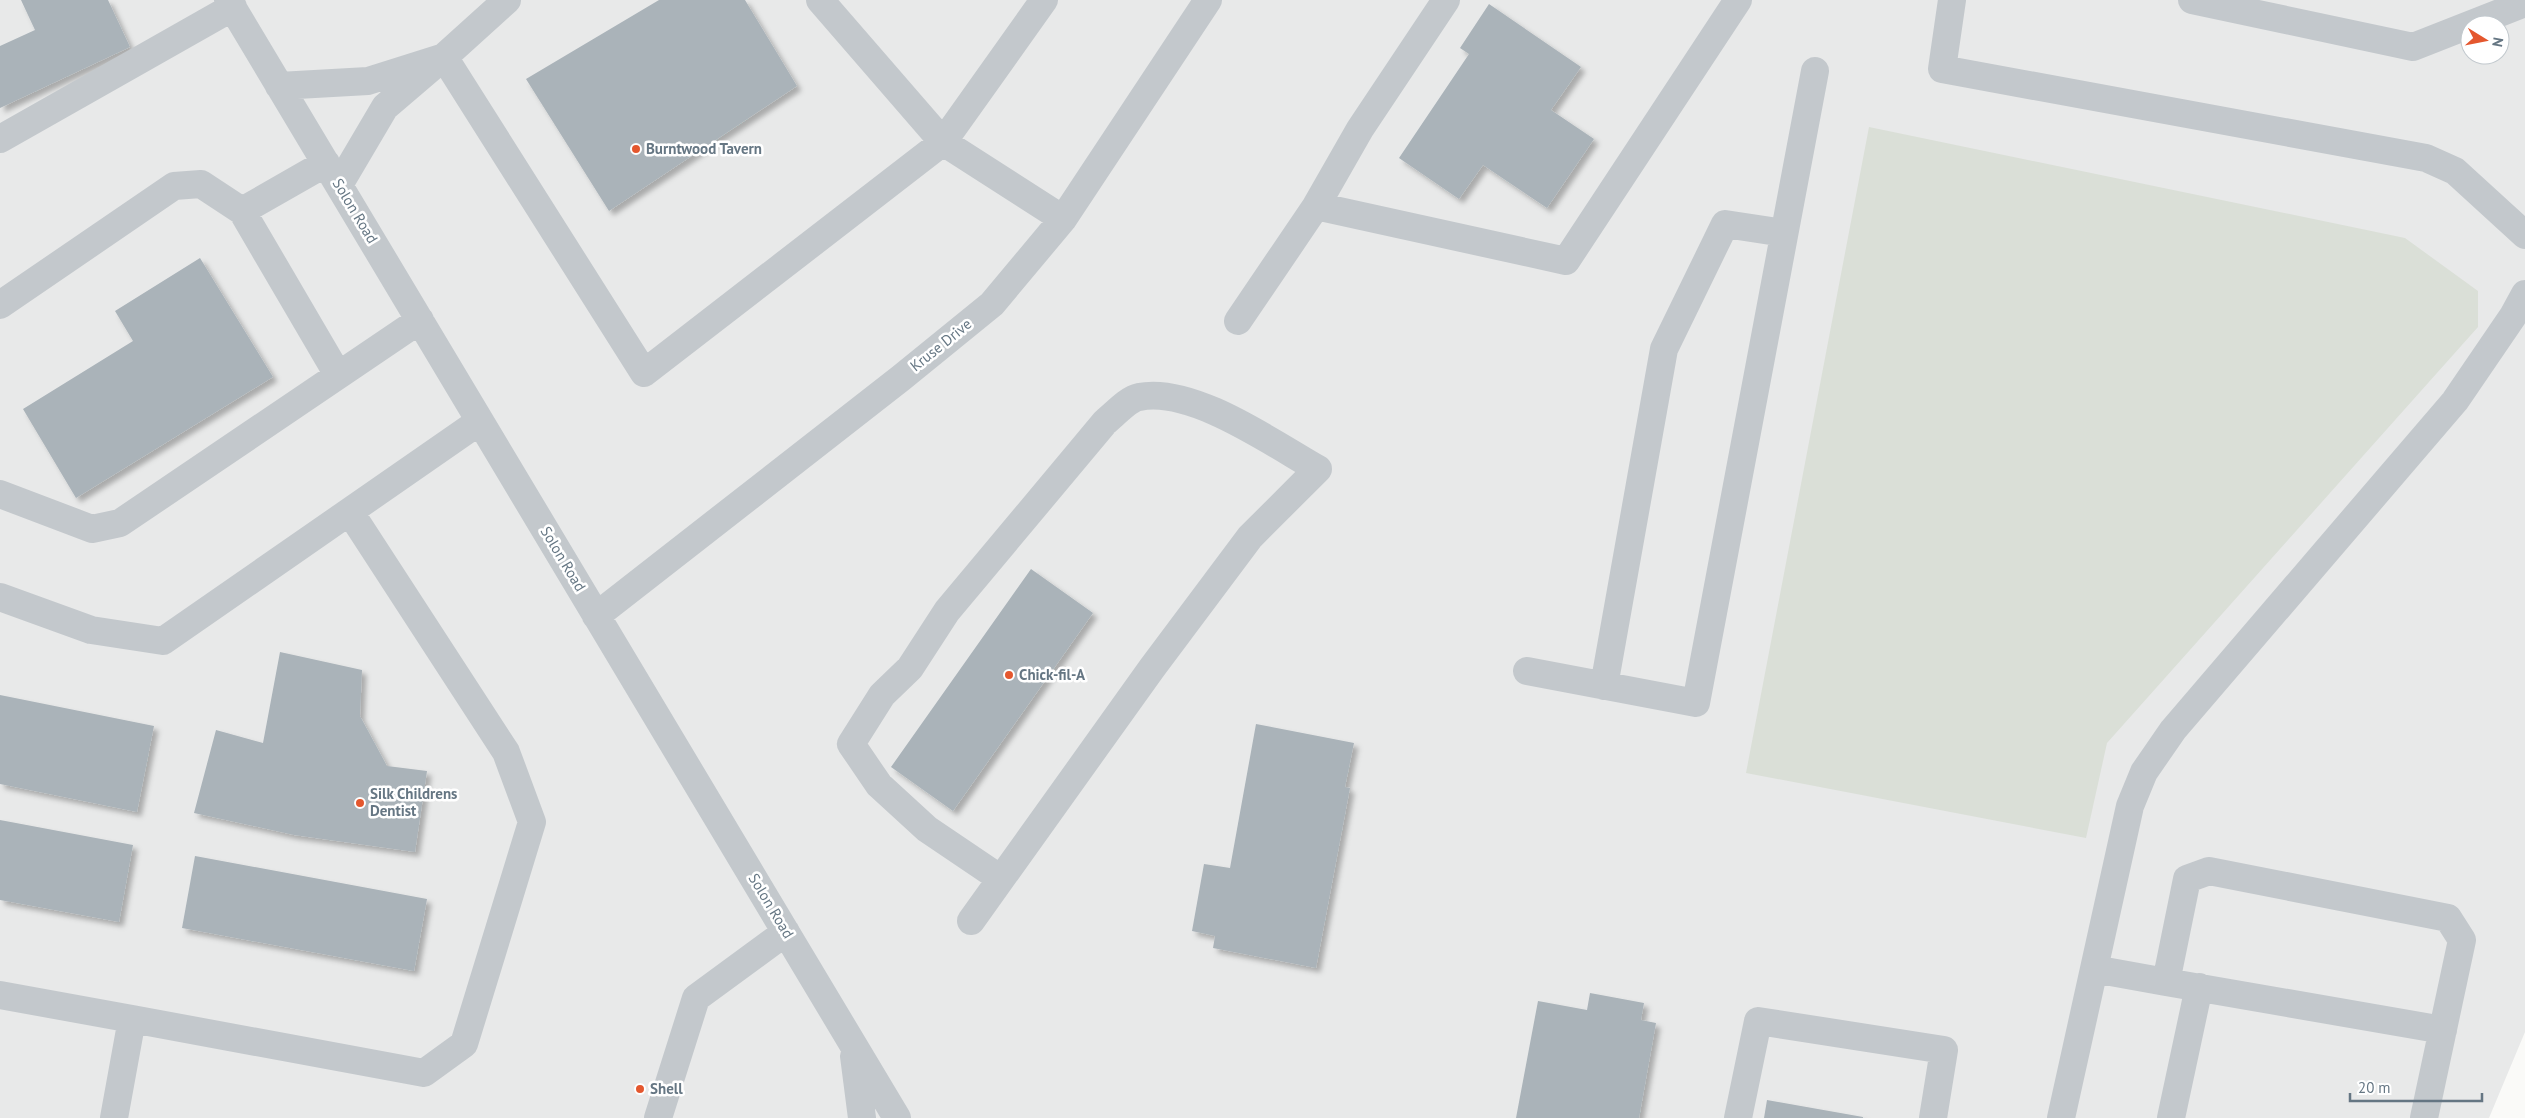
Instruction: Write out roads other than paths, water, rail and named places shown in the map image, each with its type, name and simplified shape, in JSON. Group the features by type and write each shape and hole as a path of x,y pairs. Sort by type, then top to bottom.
{"street":[{"path":"242,210 332,174 385,107 506,0"},
{"path":"820,0 943,142 1063,219"},
{"path":"444,56 644,373 943,142 1044,0"},
{"name":"Kruse Drive","path":"596,616 901,378 992,304 1063,219 1208,0"},
{"path":"1238,321 1316,206 1360,129 1446,0"},
{"path":"1316,206 1566,261 1738,0"},
{"path":"1952,0 1942,69 2426,158 2455,171 2525,235"},
{"path":"2192,0 2413,47 2525,3"},
{"path":"0,139 230,4"},
{"name":"Solon Road","path":"230,4 897,1118"},
{"path":"279,86 368,81 444,56"},
{"path":"1527,671 1696,703 1815,71"},
{"path":"0,305 174,186 201,184 242,210 338,375"},
{"path":"1604,686 1664,349 1725,224 1784,233"},
{"path":"2061,1118 2130,806 2144,772 2173,730 2455,402 2513,316 2525,294"},
{"path":"0,494 92,529 120,523 420,320"},
{"path":"971,922 1001,880 1152,668 1250,537 1318,469 1230,418 1174,396 1138,397 1105,422 947,611 910,668 882,695 851,744 879,785 927,829 1001,880"},
{"path":"0,597 91,630 163,641 480,421"},
{"path":"0,995 424,1073 464,1044 532,822 506,752 350,512"},
{"path":"2166,982 2187,879 2209,871 2448,918 2462,940 2424,1118"},
{"path":"658,1118 696,998 786,932"},
{"path":"2094,969 2443,1030"},
{"path":"2171,1118 2199,987"},
{"path":"114,1118 132,1019"},
{"path":"1738,1118 1758,1021 1944,1050 1933,1118"},
{"path":"853,1044 862,1118"}],"place":[{"name":"Burntwood Tavern","path":"636,149"},
{"name":"Chick-fil-A","path":"1009,675"},
{"name":"Silk Childrens Dentist","path":"360,803"},
{"name":"Shell","path":"640,1089"}]}
